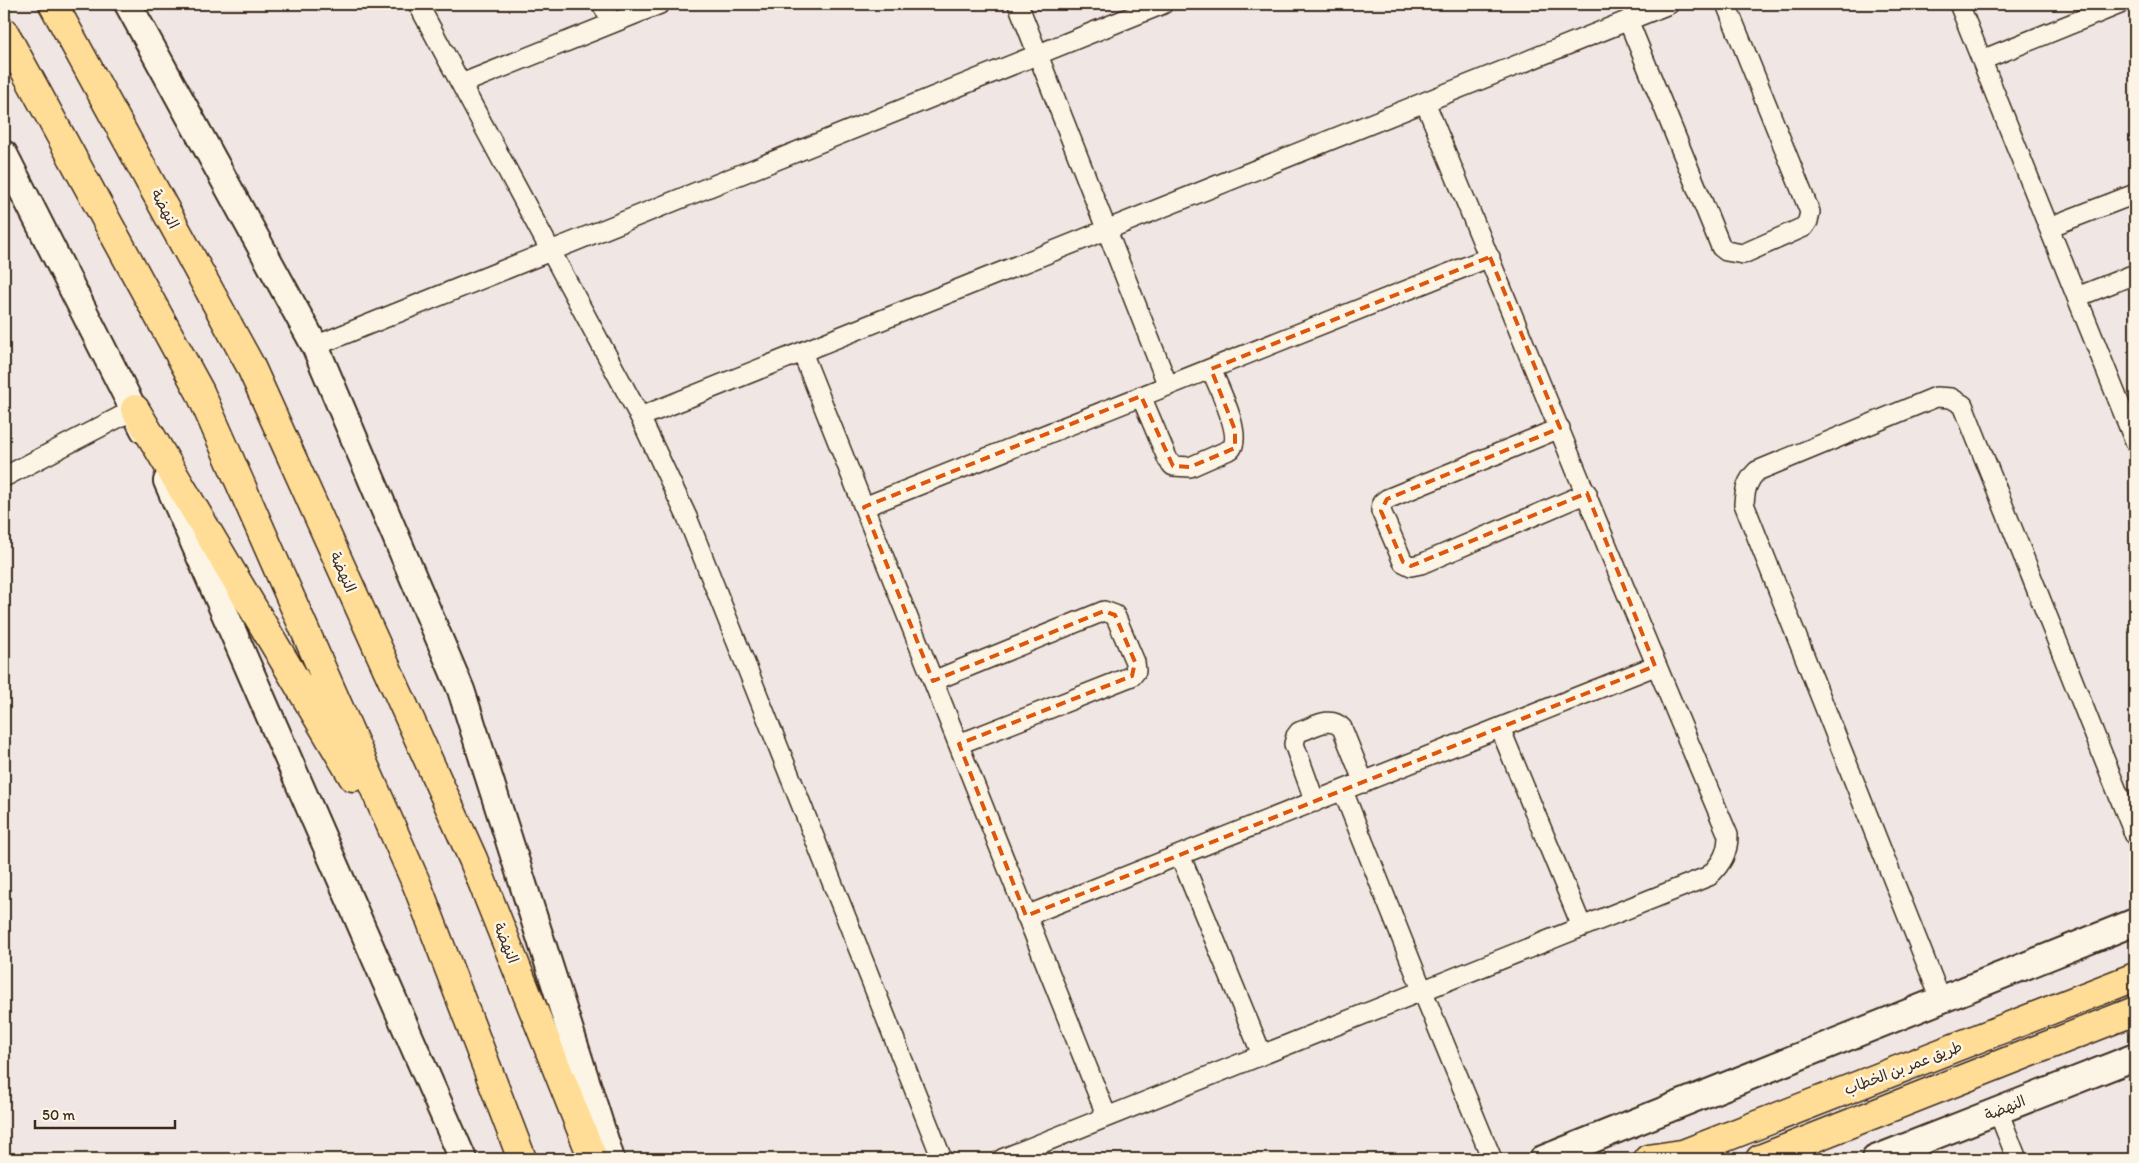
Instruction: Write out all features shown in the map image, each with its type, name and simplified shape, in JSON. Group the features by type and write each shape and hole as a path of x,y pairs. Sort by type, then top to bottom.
{"main road":[{"name":"النهضة","path":"54,4 250,365 472,859 593,1159"},
{"path":"128,4 315,346 461,690 611,1159"},
{"path":"4,32 200,392 417,885 522,1159"},
{"path":"4,154 135,408 417,885"},
{"path":"135,408 463,1159"},
{"path":"1542,1159 2135,922"},
{"name":"طريق عمر بن الخطاب","path":"1648,1159 1679,1156 2132,978"},
{"path":"1760,1159 2135,1011"},
{"name":"النهضة","path":"1875,1159 2135,1057"}],"street":[{"path":"418,4 640,417 690,526 942,1159"},
{"path":"602,4 612,23"},
{"path":"461,84 660,4"},
{"path":"1018,4 1168,386"},
{"path":"315,346 1163,4"},
{"path":"640,417 1669,4"},
{"path":"1628,20 1721,247 1726,251 1743,254 1804,227 1810,212 1726,4"},
{"path":"1959,4 2135,442"},
{"path":"1982,60 2120,4"},
{"path":"1002,1159 1709,876 1720,865 1728,850 1728,835 1655,666 1587,493 1426,102"},
{"path":"2049,228 2135,194"},
{"path":"864,507 1490,257"},
{"path":"2077,297 2135,274"},
{"path":"802,352 1107,1117"},
{"path":"1141,396 1168,460 1173,466 1190,467 1231,449 1235,445 1235,430 1212,369"},
{"path":"1940,1000 1744,504 1748,480 1757,470 1936,397 1951,398 1963,404 2135,836"},
{"path":"4,477 135,408"},
{"path":"1560,428 1387,499 1382,503 1381,510 1403,562 1411,566 1422,564 1587,493"},
{"path":"933,681 1104,611 1115,615 1135,662 1136,671 1132,676 958,744"},
{"path":"1026,916 1655,666"},
{"path":"1316,802 1294,744 1299,732 1330,721 1337,722 1342,728 1364,783"},
{"path":"1500,728 1582,927"},
{"path":"1343,791 1492,1159"},
{"path":"1180,855 1262,1055"},
{"path":"1998,1111 2017,1159"}],"highlighted area":[{"path":"1490,257 1560,428 1387,499 1381,511 1403,562 1411,566 1587,493 1655,666 1026,916 959,744 1132,676 1135,662 1115,615 1104,611 933,681 864,507 1141,396 1173,466 1190,467 1235,448 1235,430 1211,369"}]}
